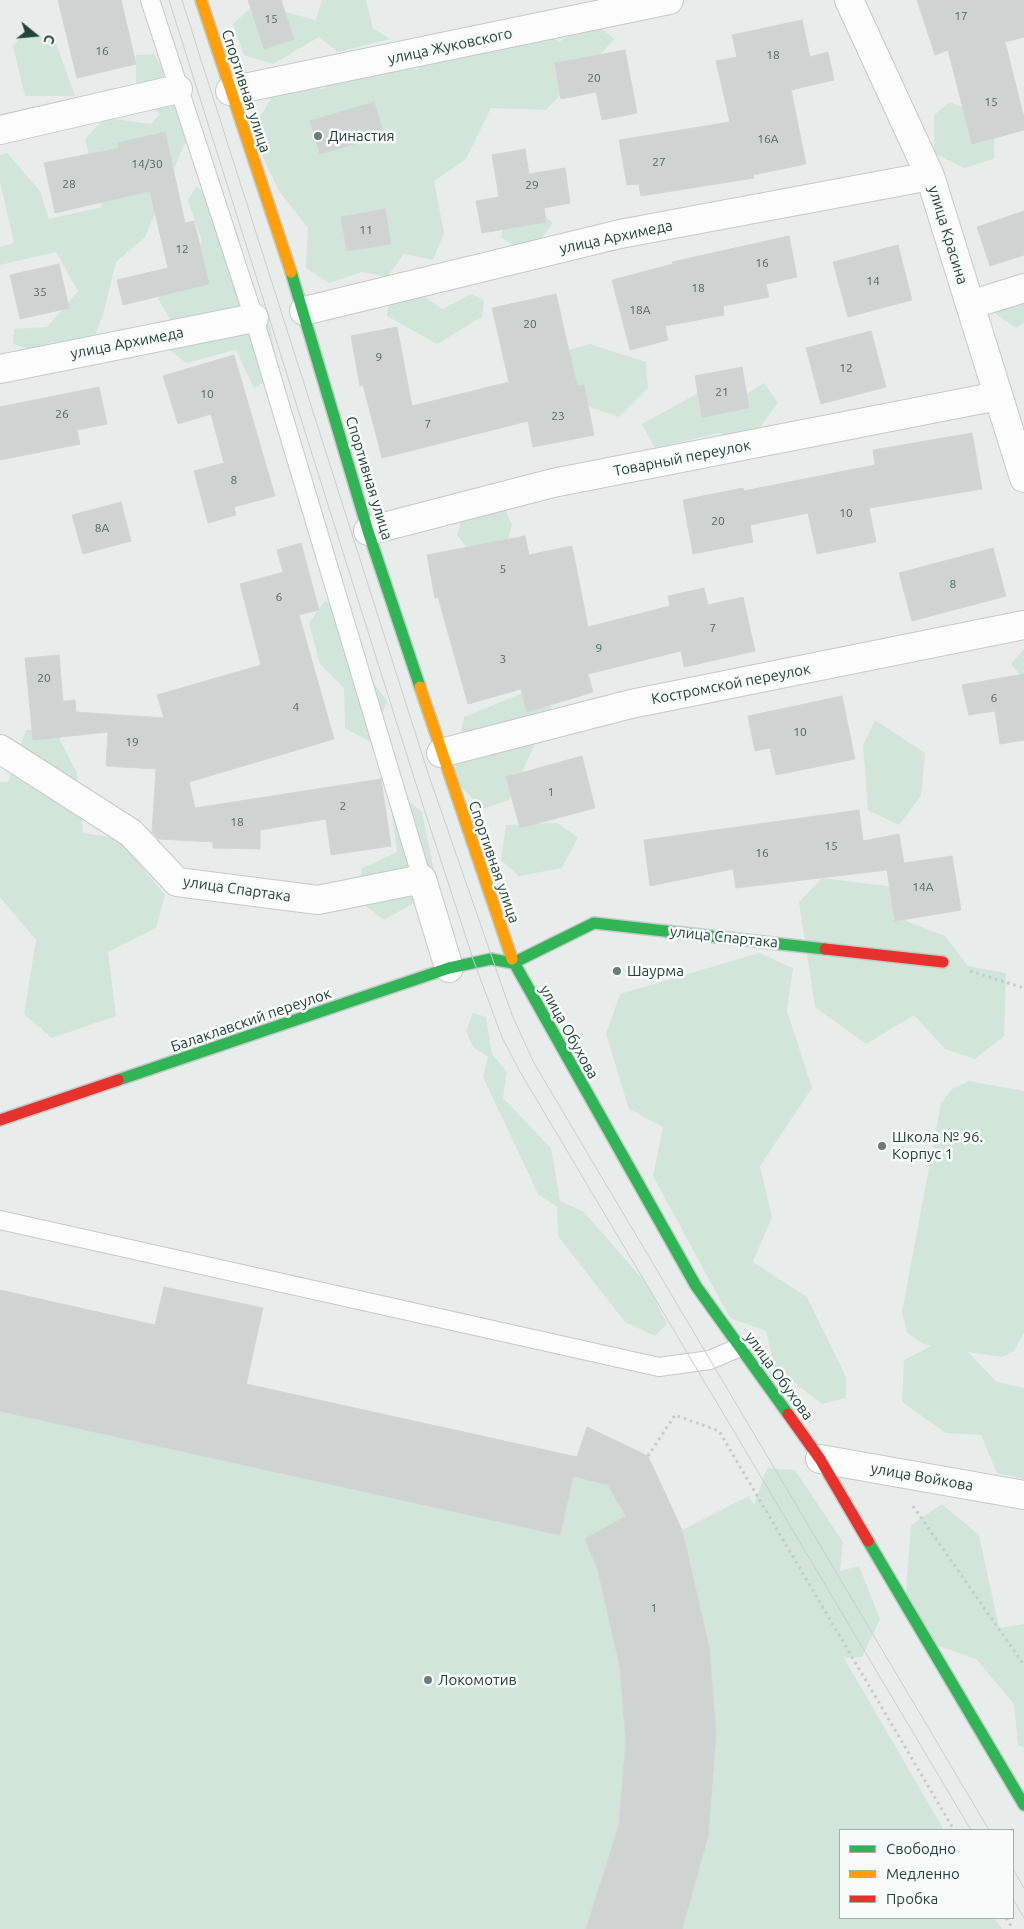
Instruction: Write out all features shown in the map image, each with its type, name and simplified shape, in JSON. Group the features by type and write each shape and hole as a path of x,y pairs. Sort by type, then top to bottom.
{"street":[{"name":"Спортивная улица","path":"201,0 304,311 368,531 441,753 513,962"},
{"name":"улица Жуковского","path":"230,91 669,0"},
{"name":"улица Красина","path":"849,0 930,176 1024,478"},
{"path":"0,130 178,90"},
{"name":"улица Архимеда","path":"304,311 620,234 930,176"},
{"path":"970,305 1024,288"},
{"name":"улица Архимеда","path":"0,369 254,318"},
{"name":"Товарный переулок","path":"368,531 553,483 998,396"},
{"name":"Костромской переулок","path":"441,753 631,704 1024,626"},
{"name":"улица Спартака","path":"0,749 131,833 177,882 318,900 422,879"},
{"path":"422,879 450,968"},
{"name":"улица Спартака","path":"513,962 594,923 944,962"},
{"name":"Балаклавский переулок","path":"0,1120 450,968 491,959 513,962"},
{"name":"улица Обухова","path":"513,962 696,1286 820,1458 1024,1806"},
{"name":"улица Войкова","path":"820,1458 1024,1496"}],"lane":[{"path":"150,0 254,318 422,879"},
{"path":"0,1220 659,1367 710,1360 740,1347"}],"path":[{"path":"944,962 1024,988"},
{"path":"648,1456 675,1415 719,1432 953,1829"},
{"path":"888,1471 1024,1665"}],"green space":[{"path":"322,0 366,0 373,28 390,39 338,52 319,37 273,64 244,55 233,24 255,4 316,20"},
{"path":"590,21 615,39 546,110 491,108 466,159 434,181 444,233 433,260 404,254 387,277 362,272 329,283 306,268 308,228 279,191 251,132 279,85 324,89 337,71 377,64 418,70 431,54 542,30 559,42"},
{"path":"28,30 56,43 75,96 25,96 13,46"},
{"path":"154,54 190,109 185,143 145,237 116,262 103,315 92,343 52,342 36,351 13,344 14,329 47,327 78,291 56,252 0,265 0,247 14,243 0,182 0,155 7,153 40,191 49,219 102,207 85,139 105,118 151,124 160,114 136,94 136,55"},
{"path":"950,102 995,121 994,159 964,168 934,153 934,115"},
{"path":"196,187 212,197 240,301 269,323 280,374 254,388 236,350 186,363 171,351 177,330 158,299 202,242 188,200"},
{"path":"536,208 553,223 541,239 516,247 501,237 506,212"},
{"path":"1024,280 1024,323 1016,328 996,314 1005,286"},
{"path":"416,290 442,309 471,294 484,300 482,317 437,344 387,316 389,297"},
{"path":"590,344 646,362 648,388 619,417 575,402 520,364"},
{"path":"764,383 778,403 748,443 719,433 655,448 642,424 702,391 730,404"},
{"path":"498,495 512,524 506,549 474,557 457,535 466,501"},
{"path":"325,601 352,613 361,666 387,701 372,743 345,728 344,688 320,664 309,623"},
{"path":"1024,649 1024,679 1011,664"},
{"path":"532,689 552,707 509,800 483,809 453,779 464,717"},
{"path":"875,720 925,753 921,796 899,825 868,810 863,745"},
{"path":"26,730 55,730 77,773 83,833 118,838 165,895 156,928 108,952 116,1016 52,1038 24,1014 36,940 0,897 0,782 8,782"},
{"path":"405,798 422,812 435,876 419,900 384,920 356,898 362,868 397,852 392,814"},
{"path":"557,823 578,837 562,868 519,876 501,860 506,825"},
{"path":"822,878 894,887 906,921 945,936 968,966 1006,973 1004,1036 975,1059 945,1049 914,1015 866,1044 815,1007 799,902"},
{"path":"759,953 793,968 787,1011 812,1088 760,1166 772,1217 753,1262 807,1297 846,1377 846,1398 822,1404 774,1367 766,1331 730,1318 653,1176 663,1127 629,1109 606,1034 620,994"},
{"path":"473,1013 486,1017 492,1054 507,1072 503,1098 551,1148 560,1201 584,1212 647,1284 667,1324 655,1336 625,1322 558,1236 557,1207 538,1194 483,1077 488,1057 473,1047 466,1031"},
{"path":"969,1081 1024,1091 1024,1333 1014,1351 1002,1357 968,1352 997,1382 1024,1388 1024,1479 997,1473 981,1435 946,1433 902,1402 904,1360 931,1346 924,1344 907,1333 902,1312 941,1103 952,1089"},
{"name":"Локомотив","path":"164,1287 263,1308 247,1384 577,1457 587,1427 648,1456 682,1530 749,1496 754,1505 767,1468 795,1470 843,1542 840,1571 859,1566 880,1619 862,1657 844,1658 943,1829 839,1829 839,1919 996,1919 1002,1929 0,1929 0,1290 155,1325"},
{"path":"942,1504 979,1535 999,1628 1024,1624 1024,1747 1018,1745 1014,1704 976,1659 933,1644 906,1591 911,1525"}],"building":[{"path":"58,0 121,0 136,64 77,78"},
{"path":"248,0 281,0 294,39 264,49"},
{"path":"917,0 1024,0 1024,37 1005,42 1024,118 1024,130 972,144 948,50 935,55"},
{"path":"802,20 810,57 828,52 834,80 791,90 806,164 753,175 754,178 641,196 639,184 627,185 619,140 730,122 716,61 737,57 732,35"},
{"path":"625,50 637,113 602,120 596,92 561,99 555,63"},
{"path":"374,102 384,135 320,154 310,121"},
{"path":"165,132 185,223 194,221 209,284 123,305 117,280 168,268 150,191 55,213 44,163 119,148 118,143"},
{"path":"525,149 529,174 565,168 570,203 544,208 546,222 482,233 476,201 499,197 492,155"},
{"path":"385,209 391,244 347,251 341,217"},
{"path":"1024,211 1024,255 990,266 977,227"},
{"path":"789,236 797,277 766,284 769,297 723,306 724,315 665,326 668,340 630,350 612,280 673,264 672,262"},
{"path":"898,245 912,300 848,317 833,262"},
{"path":"59,264 69,308 20,319 10,275"},
{"path":"556,294 577,386 584,385 594,435 533,447 528,421 382,458 363,385 360,386 351,336 397,327 412,406 509,382 492,308"},
{"path":"871,331 886,387 821,404 806,348"},
{"path":"234,355 275,496 234,507 236,515 208,523 194,471 224,463 211,414 178,424 163,376"},
{"path":"742,367 749,408 702,417 695,376"},
{"path":"99,387 107,424 77,430 80,444 0,460 0,407"},
{"path":"972,433 982,489 869,508 876,542 817,554 808,513 750,525 753,542 693,554 683,500 743,488 744,491 875,465 873,450"},
{"path":"121,502 131,541 83,554 72,515"},
{"path":"525,536 529,555 572,546 588,627 670,606 668,596 704,588 708,605 743,597 755,651 684,667 681,651 588,674 593,692 527,712 521,689 468,704 438,597 435,598 427,555"},
{"path":"301,543 319,610 299,615 334,739 189,782 195,808 381,779 391,846 331,855 326,819 260,830 260,849 213,848 213,842 158,839 152,832 156,769 106,766 108,732 33,740 25,658 59,655 63,701 75,700 76,712 164,718 157,695 261,665 240,584 283,572 277,550"},
{"path":"993,548 1006,596 912,621 899,573"},
{"path":"1024,674 1024,740 1000,744 995,711 969,715 962,685"},
{"path":"842,696 855,759 776,775 770,748 755,751 748,716"},
{"path":"582,756 595,808 520,828 506,777"},
{"path":"859,810 863,841 899,834 904,863 952,856 961,910 895,921 887,870 736,888 733,869 650,886 644,840"},
{"path":"164,1287 263,1308 246,1384 577,1457 587,1427 648,1456 682,1530 709,1647 716,1734 708,1836 682,1929 586,1929 619,1825 626,1741 620,1667 598,1570 585,1539 626,1516 608,1485 573,1476 560,1535 0,1411 0,1290 155,1325"}],"tram line":[{"path":"169,0 416,784 473,959 502,1037 519,1070 970,1829"},
{"path":"182,0 429,776 512,1015 534,1063 988,1829"},
{"path":"1014,1871 1024,1888"},
{"path":"1014,1901 1024,1918"}],"traffic: fast":[{"path":"291,272 368,531 420,687"},
{"path":"513,963 594,923 825,949"},
{"path":"118,1080 449,968 491,959 513,963"},
{"path":"512,959 696,1286 788,1414"},
{"path":"868,1541 1024,1805"}],"traffic: slow":[{"path":"201,0 291,272"},
{"path":"420,687 512,959"}],"traffic: jam":[{"path":"825,949 943,962"},
{"path":"0,1120 118,1080"},
{"path":"788,1414 820,1459 868,1541"}],"place":[{"name":"Династия","path":"318,136"},
{"name":"Шаурма","path":"617,971"},
{"name":"Школа № 96. Корпус 1","path":"882,1146"},
{"name":"Локомотив","path":"428,1680"}]}
